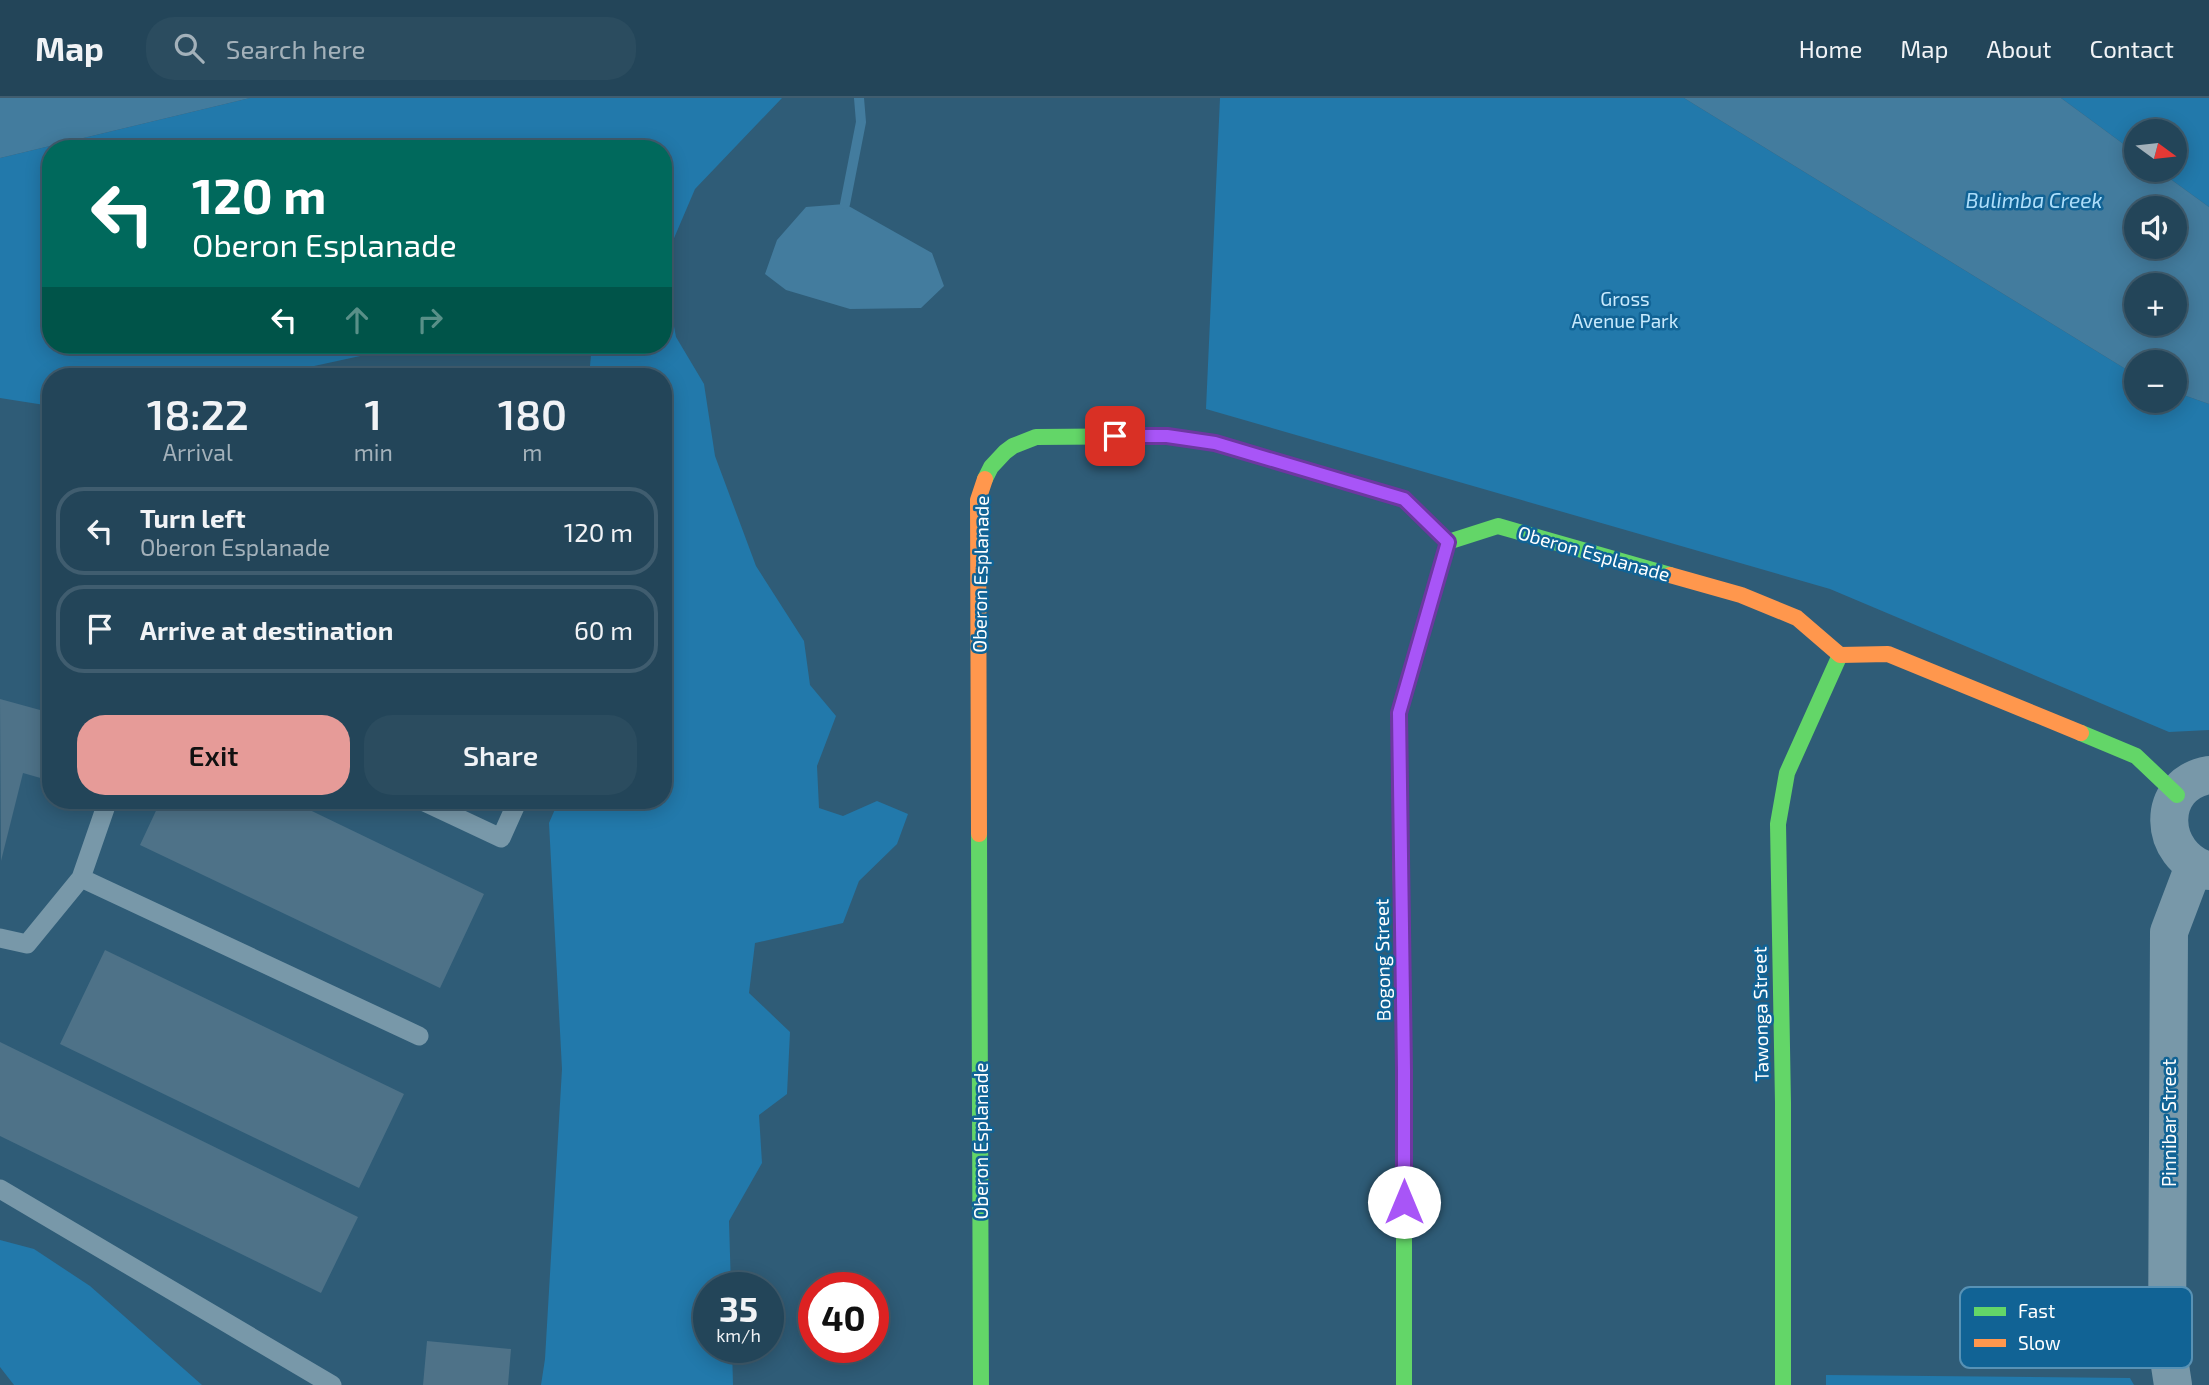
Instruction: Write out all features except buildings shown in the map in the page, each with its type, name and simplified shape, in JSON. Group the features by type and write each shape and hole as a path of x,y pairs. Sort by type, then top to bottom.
{"street":[{"name":"Oberon Esplanade","path":"981,1385 978,500 983,481 1003,452 1020,442 1036,438 1167,436 1215,443 1404,499 1448,542 1498,526 1741,595 1797,618 1840,655"},
{"name":"Bogong Street","path":"1404,1385 1404,1070 1399,713 1448,542"},
{"path":"1840,655 1888,654 2136,756 2177,795"},
{"name":"Tawonga Street","path":"1783,1385 1783,1103 1778,824 1787,772 1840,655"},
{"path":"2202,868 2182,855 2173,842 2169,826 2177,795 2188,783 2209,775"},
{"name":"Pinnibar Street","path":"2167,1287 2169,932 2202,868"}],"lane":[{"path":"0,938 27,944 81,878 105,809"},
{"path":"439,809 500,838 514,809"},
{"path":"81,878 419,1036"},
{"path":"0,1189 332,1385"}],"green space":[{"path":"250,98 782,98 695,189 672,243 672,140 75,140"},
{"name":"Gross Avenue Park","path":"1220,98 1684,98 2124,368 2124,413 2187,413 2187,396 2209,404 2209,730 2169,732 1830,589 1206,409"},
{"path":"2061,98 2209,98 2209,207 2175,182 2188,182 2188,119 2124,119 2124,144"},
{"path":"42,148 42,354 369,354 305,368 42,368 42,405 0,398 0,158"},
{"path":"672,316 676,337 704,384 715,456 756,566 804,641 810,685 836,716 817,766 819,808 843,816 877,801 908,814 897,844 859,881 843,923 755,943 749,993 790,1032 787,1094 759,1115 762,1163 729,1221 731,1272 693,1272 693,1363 732,1363 733,1385 541,1385 545,1359 562,1069 549,823 555,809 672,809 672,368 590,368 591,354 672,354"},
{"path":"0,1240 34,1249 90,1286 202,1385 14,1385 0,1367"},
{"path":"1826,1375 2130,1378 2134,1385 1826,1385"}],"water":[{"path":"0,98 250,98 75,140 42,140 42,148 0,158"},
{"name":"Bulimba Creek","path":"1684,98 2061,98 2124,144 2124,182 2175,182 2209,207 2209,404 2187,396 2187,350 2124,350 2124,368"},
{"path":"845,204 932,253 944,286 921,308 850,309 786,290 765,274 777,240 806,207"}],"waterway":[{"path":"845,204 861,122 859,98"}],"traffic: fast":[{"path":"985,479 991,467 1005,452 1036,437 1167,436 1215,443 1404,499 1448,542 1498,526 1670,575"},
{"path":"1417,651 1448,542"},
{"path":"1783,1385 1783,1103 1778,824 1787,773 1840,655"},
{"path":"2081,733 2136,756 2177,795"},
{"path":"979,834 981,1385"},
{"path":"1401,889 1404,1385"}],"traffic: slow":[{"path":"979,834 978,500 985,479"},
{"path":"1670,575 1741,595 1797,618 1840,655 1888,654 2081,733"},
{"path":"1401,889 1399,713 1417,651"}],"route":[{"path":"1115,436 1167,436 1215,443 1404,499 1448,542 1399,713 1404,1202"}]}
